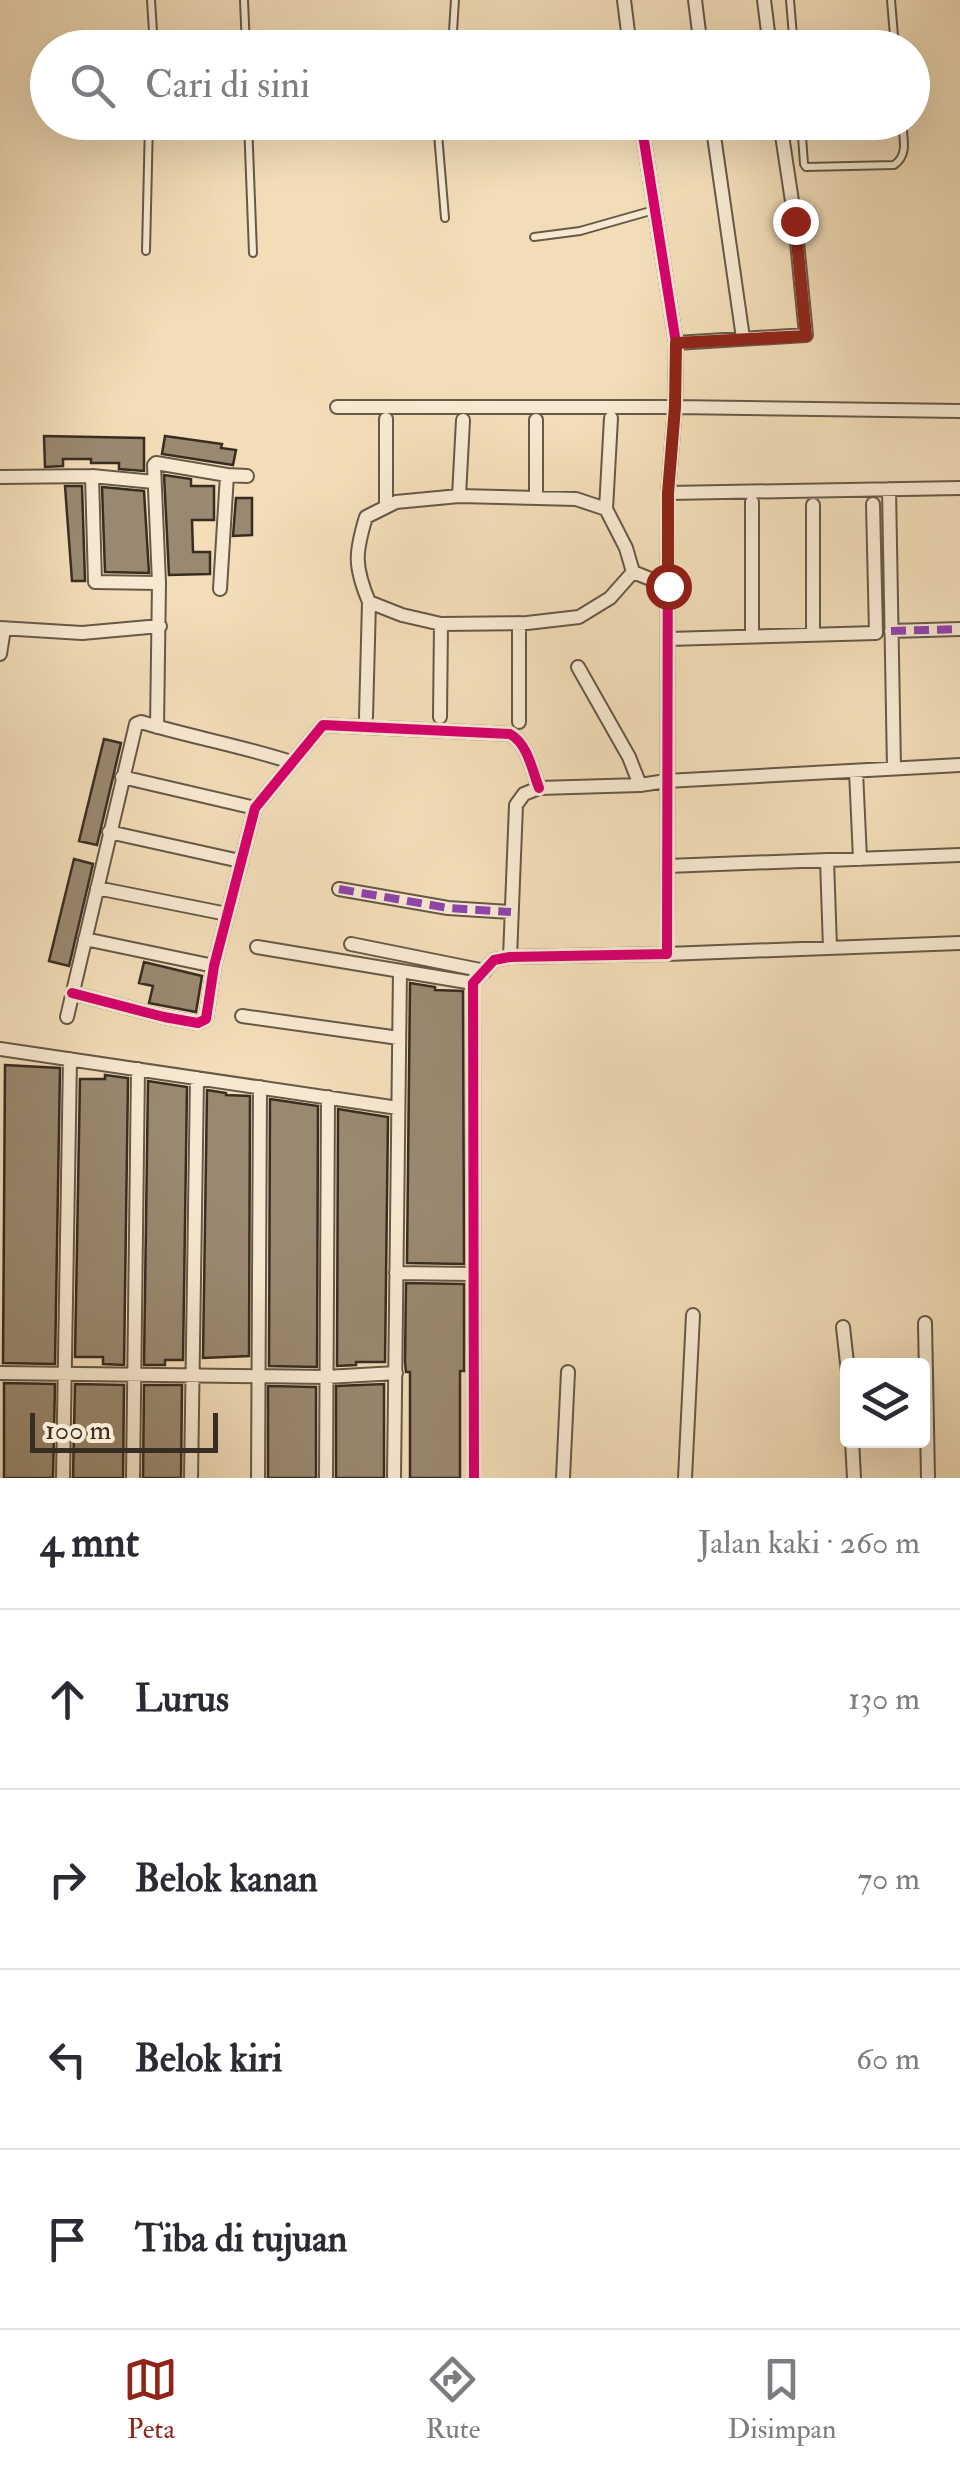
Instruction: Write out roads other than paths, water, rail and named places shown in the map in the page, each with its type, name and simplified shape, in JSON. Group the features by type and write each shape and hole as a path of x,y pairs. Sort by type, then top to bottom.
{"street":[{"path":"624,0 628,30"},
{"path":"694,0 698,30"},
{"path":"764,0 768,30"},
{"path":"644,140 676,343 668,493 667,954"},
{"path":"715,140 743,338"},
{"path":"676,343 803,337 806,332 783,140"},
{"path":"337,406 960,411"},
{"path":"611,418 606,509 626,548 633,572"},
{"path":"386,419 386,507"},
{"path":"459,496 463,420"},
{"path":"536,420 536,498"},
{"path":"156,727 160,583 154,465 247,476"},
{"path":"220,589 226,475"},
{"path":"0,476 92,476 154,482"},
{"path":"92,476 95,582 160,583"},
{"path":"668,493 960,488"},
{"path":"889,489 894,768"},
{"path":"366,717 370,602 360,578 357,548 366,516 396,502 459,496 576,499 606,509"},
{"path":"752,502 752,636"},
{"path":"668,638 876,633 873,504"},
{"path":"813,505 813,635"},
{"path":"633,572 668,586"},
{"path":"370,602 402,616 442,624 579,617 610,598 633,572"},
{"path":"519,722 520,623"},
{"path":"440,717 442,624"},
{"path":"0,654 2,628 82,633 160,626"},
{"path":"891,631 960,629"},
{"path":"578,666 640,784"},
{"path":"67,1017 134,726 141,722 291,762"},
{"path":"72,993 164,1017 198,1023 206,1019 214,966 254,808 323,725 510,734 524,747 539,788"},
{"path":"510,957 516,805 524,794 539,788 960,765"},
{"path":"856,770 860,859"},
{"path":"122,777 254,808"},
{"path":"110,832 240,861"},
{"path":"667,866 960,855"},
{"path":"827,860 830,948"},
{"path":"96,888 227,914"},
{"path":"339,888 448,908 511,912"},
{"path":"85,940 214,966"},
{"path":"474,1478 473,983 494,960 510,957 960,943"},
{"path":"350,944 484,971"},
{"path":"256,947 473,983"},
{"path":"394,1478 400,971"},
{"path":"242,1016 399,1038"},
{"path":"0,1049 398,1108"},
{"path":"63,1478 70,1060"},
{"path":"134,1478 138,1070"},
{"path":"190,1478 197,1078"},
{"path":"258,1478 260,1087"},
{"path":"326,1478 328,1097"},
{"path":"396,1273 472,1274"},
{"path":"686,1478 693,1316"},
{"path":"925,1323 928,1478"},
{"path":"843,1327 846,1358"},
{"path":"0,1372 326,1377 396,1373"},
{"path":"563,1478 568,1372"},
{"path":"852,1448 854,1478"}],"lane":[{"path":"151,0 153,30"},
{"path":"244,0 245,30"},
{"path":"453,30 455,0"},
{"path":"790,0 792,30"},
{"path":"891,0 894,30"},
{"path":"146,252 149,140"},
{"path":"249,140 253,253"},
{"path":"438,140 445,218"},
{"path":"802,140 806,168 894,165 902,159 903,140"},
{"path":"534,238 580,231 654,210"}]}
